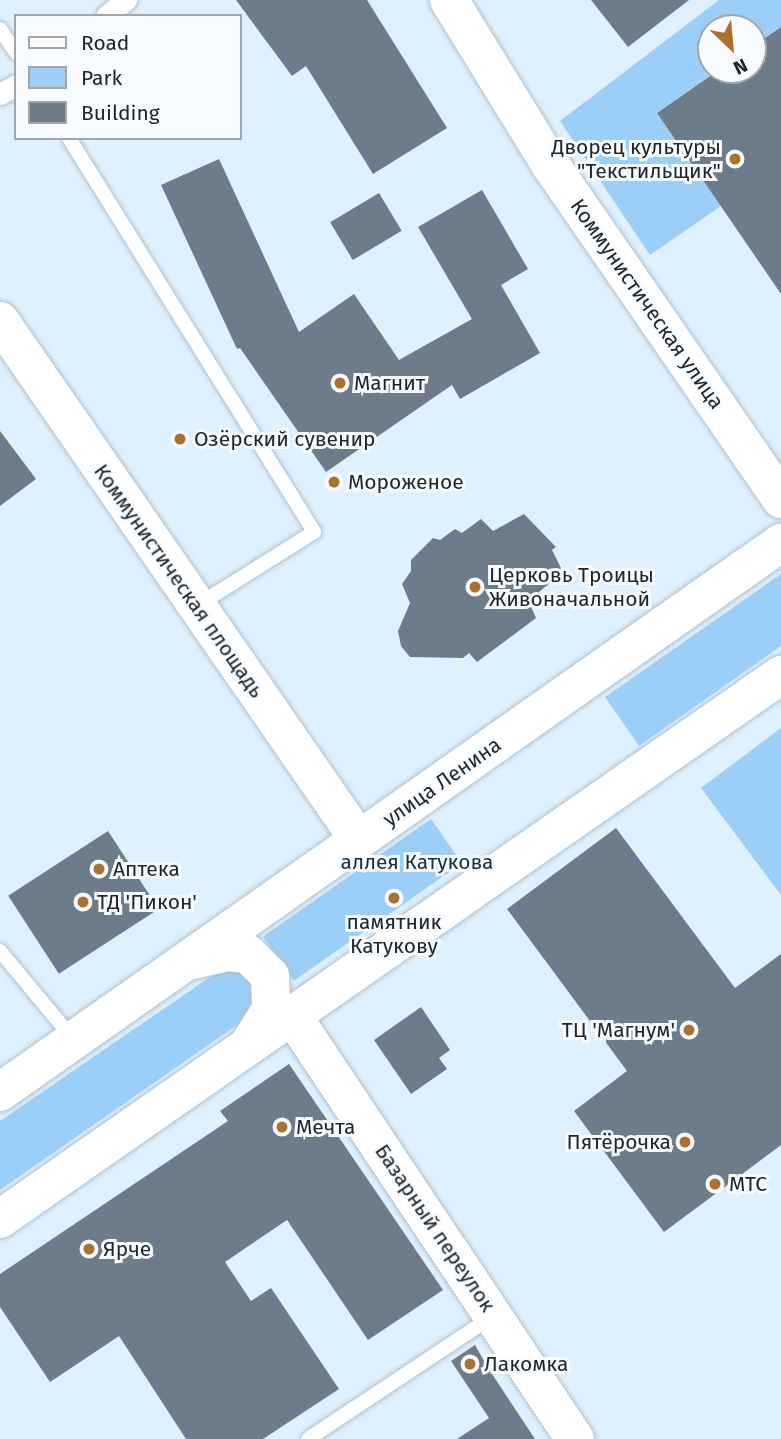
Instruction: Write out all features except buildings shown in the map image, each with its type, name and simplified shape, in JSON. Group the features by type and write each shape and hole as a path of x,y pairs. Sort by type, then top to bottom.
{"main road":[{"name":"Коммунистическая улица","path":"449,0 550,163 781,499"},
{"name":"Коммунистическая площадь","path":"0,321 359,840"},
{"name":"улица Ленина","path":"0,1092 781,543"},
{"path":"0,1219 245,1051 781,675"},
{"path":"188,961 228,952 248,954 270,976 271,1009 245,1051"},
{"name":"Базарный переулок","path":"293,1017 575,1439"}],"street":[{"path":"108,14 126,0"}],"lane":[{"path":"0,29 14,50"},
{"path":"70,140 314,532 197,606"},
{"path":"0,951 74,1040"},
{"path":"308,1439 495,1316"}],"green space":[{"path":"719,0 781,0 781,27 767,36 767,14 701,14"},
{"path":"697,17 699,84 657,113 721,206 650,255 560,121"},
{"path":"781,574 781,646 639,746 605,697"},
{"path":"781,728 781,895 701,788"},
{"name":"аллея Катукова","path":"431,819 462,863 294,981 263,937"},
{"path":"229,964 259,981 250,1016 0,1190 0,1121"}],"place":[{"name":"Дворец культуры \"Текстильщик\"","path":"735,159"},
{"name":"Магнит","path":"340,383"},
{"name":"Озёрский сувенир","path":"180,439"},
{"name":"Мороженое","path":"334,482"},
{"name":"Церковь Троицы Живоначальной","path":"475,587"},
{"name":"Аптека","path":"99,869"},
{"name":"памятник Катукову","path":"394,898"},
{"name":"ТД 'Пикон'","path":"83,902"},
{"name":"ТЦ 'Магнум'","path":"689,1030"},
{"name":"Мечта","path":"282,1127"},
{"name":"Пятёрочка","path":"685,1142"},
{"name":"МТС","path":"715,1184"},
{"name":"Ярче","path":"89,1249"},
{"name":"Лакомка","path":"470,1364"}]}
